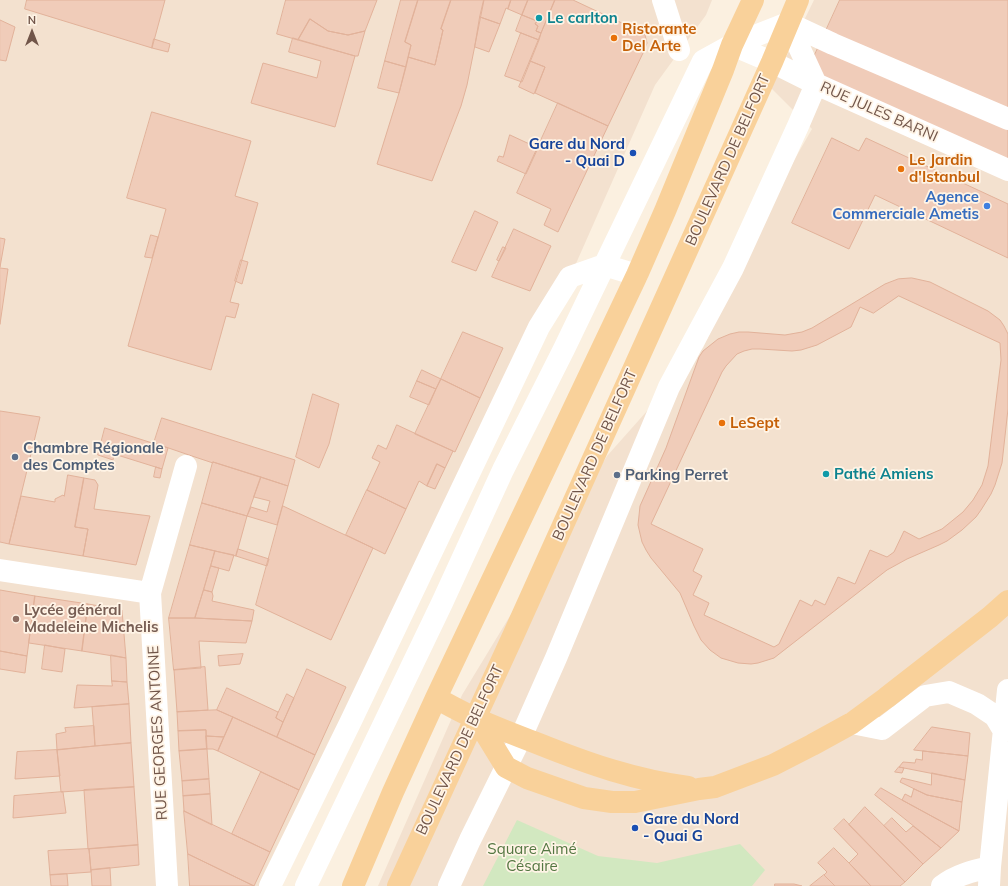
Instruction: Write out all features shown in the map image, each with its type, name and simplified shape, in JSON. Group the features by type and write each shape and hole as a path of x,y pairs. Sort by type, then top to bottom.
{"main road":[{"path":"353,886 393,792 436,698 637,275 723,70 732,45 753,0"},
{"name":"BOULEVARD DE BELFORT","path":"398,886 476,718 772,62 798,0"},
{"path":"476,718 506,766 526,778 584,798 612,802 635,802 715,787 773,765 852,723 990,617 1008,601"},
{"path":"436,698 476,718 560,753 639,778 700,789"}],"street":[{"path":"663,0 679,50"},
{"path":"449,886 521,737 556,658 669,387 733,268 816,84 788,23"},
{"path":"306,886 503,470 564,349 703,61 732,45 788,23 833,44 1008,119"},
{"name":"RUE JULES BARNI","path":"732,45 1008,170"},
{"path":"270,886 350,723 539,327 570,277 604,264 637,275"},
{"name":"RUE GEORGES ANTOINE","path":"167,886 150,593 186,466"},
{"path":"0,570 150,593"},
{"path":"942,886 966,873 990,876 1008,690"},
{"path":"852,723 882,730 925,696 949,692 977,704 995,716 1004,731"}],"shaded area":[{"path":"0,0 712,0 706,15 655,85 570,277 270,886 0,886"},
{"path":"814,0 1008,0 1008,886 378,886 462,695 607,456 703,348 777,190 812,129 771,88"}],"green space":[{"name":"Square Aimé Césaire","path":"517,820 598,856 657,863 740,844 765,870 752,886 483,886"}],"building":[{"path":"27,0 165,0 152,48 25,9"},
{"path":"286,0 377,0 365,31 348,35 328,31 310,19 298,40 277,34"},
{"path":"401,0 418,0 405,42 411,45 406,67 385,61"},
{"path":"418,0 451,0 441,29 443,30 435,65 408,57 411,45 405,42"},
{"path":"451,0 484,0 467,85 461,106 432,181 377,164 399,93 408,57 435,65 443,30 441,29"},
{"path":"484,0 511,0 508,9 506,8 500,24 480,17"},
{"path":"511,0 528,0 522,15 508,9"},
{"name":"Le carlton","path":"528,0 555,0 541,33 536,31 538,26 535,24 537,21 522,15"},
{"path":"555,0 573,0 642,32 645,35 647,43 644,51 608,126 535,93 545,67 530,61"},
{"path":"840,0 1008,0 1008,177 802,83"},
{"path":"522,15 537,21 535,24 538,26 536,31 541,33 539,40 516,31"},
{"path":"480,17 500,24 489,52 475,47"},
{"path":"310,19 328,31 348,35 365,31 358,56 298,40"},
{"path":"0,20 15,27 6,61 0,60"},
{"path":"521,33 539,40 522,82 505,76"},
{"path":"293,38 355,56 335,127 251,103 263,63 317,78 321,61 289,52"},
{"path":"154,39 170,44 168,52 152,48"},
{"path":"385,61 406,67 399,93 378,88"},
{"path":"530,61 545,67 534,94 519,87"},
{"path":"558,103 608,126 558,232 544,225 551,209 517,193"},
{"path":"152,112 251,141 235,196 258,203 230,302 239,304 235,318 226,316 211,370 128,346 166,209 127,198"},
{"path":"510,135 538,148 526,174 497,161 499,156 503,157"},
{"path":"832,138 859,151 866,138 1008,204 1008,258 875,195 849,249 792,223"},
{"path":"475,211 498,222 476,271 452,262"},
{"path":"514,229 551,246 530,291 492,277"},
{"path":"151,235 158,237 152,258 145,257"},
{"path":"0,238 5,239 0,267"},
{"path":"503,247 506,248 499,261 497,260"},
{"path":"241,260 248,262 242,284 235,281"},
{"path":"0,268 8,269 0,324"},
{"name":"Pathé Amiens","path":"912,278 930,282 988,311 1000,320 1008,334 1008,409 1002,463 991,494 976,517 962,530 947,541 907,559 887,570 774,658 751,664 738,663 721,658 710,650 701,640 680,593 646,550 642,542 638,525 640,506 666,448 699,357 703,351 718,339 730,334 748,332 785,335 802,332 812,328 885,284 898,279"},
{"name":"Pathé Amiens","path":"899,296 1000,343 1001,360 988,466 982,485 973,500 963,512 942,529 919,539 904,531 894,552 887,557 870,550 855,584 838,577 825,605 815,600 812,606 800,600 779,644 774,647 704,615 709,603 693,595 702,576 693,571 703,549 651,524 722,372 737,354 744,351 760,349 792,351 817,345 851,327 860,307 873,313"},
{"path":"463,332 503,348 480,398 441,379"},
{"path":"422,370 441,379 436,389 417,381"},
{"path":"441,379 480,398 455,452 415,434"},
{"path":"417,381 436,389 429,405 410,397"},
{"path":"313,394 339,404 329,444 319,468 296,457"},
{"name":"Chambre Régionale des Comptes","path":"0,411 40,417 9,544 0,542"},
{"path":"162,418 295,460 288,486 154,443"},
{"path":"397,425 453,451 445,468 437,464 427,486 419,481 406,509 367,490 380,462 372,458 378,445 386,449"},
{"path":"105,428 168,448 162,469 114,454 113,460 98,455"},
{"path":"213,462 261,477 247,516 202,503"},
{"path":"437,464 445,468 435,489 427,486"},
{"path":"156,467 162,469 160,478 154,477"},
{"path":"68,475 84,478 75,527 88,529 83,556 9,544 21,496 55,502 55,499 63,495 64,496"},
{"path":"261,477 288,486 277,525 247,516 251,507 267,512 270,501 254,497"},
{"path":"84,478 95,480 98,485 94,509 150,516 136,565 83,556 88,529 75,527"},
{"path":"367,490 406,509 385,554 346,535"},
{"path":"202,503 247,516 236,556 190,545"},
{"path":"283,506 373,548 331,640 256,605"},
{"path":"190,545 215,551 195,618 169,618"},
{"path":"238,549 269,559 267,566 236,556"},
{"path":"215,551 234,555 229,571 211,566"},
{"path":"211,566 219,568 212,592 204,590"},
{"name":"Lycée général Madeleine Michelis","path":"0,590 35,596 27,656 0,651"},
{"path":"204,590 212,592 212,601 254,610 252,621 195,618"},
{"path":"35,596 88,604 82,651 29,643"},
{"path":"88,604 122,610 126,658 82,651"},
{"path":"169,618 252,621 246,643 199,641 201,668 174,670"},
{"path":"45,645 65,649 62,672 42,669"},
{"path":"0,651 27,656 25,673 0,669"},
{"path":"243,654 240,664 219,666 218,656"},
{"path":"111,655 126,658 127,682 112,681"},
{"path":"205,667 208,710 177,712 174,670"},
{"path":"307,669 346,687 315,755 277,737"},
{"path":"112,681 127,682 129,704 74,708 77,685 112,686"},
{"path":"227,688 278,712 276,718 283,722 277,737 217,710"},
{"path":"287,694 294,698 283,722 276,718"},
{"path":"129,704 131,743 95,746 92,707"},
{"path":"217,710 233,717 224,737 206,736 206,730 178,731 177,712"},
{"path":"233,717 315,755 299,790 218,751"},
{"path":"94,726 95,746 57,750 56,734 66,732 65,728"},
{"path":"932,727 970,733 968,756 914,750"},
{"path":"206,730 207,749 179,751 178,731"},
{"path":"206,736 224,737 218,751 207,749"},
{"path":"131,743 134,787 61,792 57,750"},
{"path":"207,749 209,779 182,781 179,751"},
{"path":"57,750 60,776 15,779 17,752"},
{"path":"923,751 968,756 965,780 899,767 903,762 915,763 916,759 922,760"},
{"path":"899,767 904,768 902,773 895,772"},
{"path":"261,772 299,790 270,852 232,834"},
{"path":"932,773 965,780 962,802 927,795 900,782 902,778 931,785"},
{"path":"209,779 210,794 183,796 182,781"},
{"path":"134,787 138,845 88,849 84,790"},
{"path":"881,788 959,831 941,848 875,795"},
{"path":"914,789 927,795 962,802 959,831 902,800 905,794 911,797"},
{"path":"63,792 66,813 13,818 14,796"},
{"path":"210,794 212,825 184,811 183,796"},
{"path":"865,807 923,864 905,882 849,825"},
{"path":"184,811 270,852 254,886 188,854"},
{"path":"892,818 906,832 913,826 941,848 923,864 884,826"},
{"path":"844,819 905,882 900,886 871,886 849,863 858,854 834,829"},
{"path":"138,845 139,865 91,870 89,849"},
{"path":"834,848 871,886 835,886 824,875 827,872 818,863"},
{"path":"89,849 91,872 50,875 48,851"},
{"path":"188,854 254,886 190,886"},
{"path":"110,868 111,886 92,886 91,870"},
{"path":"67,874 68,886 51,886 50,875"},
{"path":"824,875 835,886 810,886"},
{"path":"775,884 794,884 802,886 775,886"}],"place":[{"name":"Le carlton","path":"539,18"},
{"name":"Ristorante Del Arte","path":"614,38"},
{"name":"Gare du Nord - Quai D","path":"633,153"},
{"name":"Le Jardin d'Istanbul","path":"901,169"},
{"name":"Agence Commerciale Ametis","path":"987,206"},
{"name":"LeSept","path":"722,423"},
{"name":"Chambre Régionale des Comptes","path":"15,457"},
{"name":"Pathé Amiens","path":"826,474"},
{"name":"Parking Perret","path":"617,475"},
{"name":"Lycée général Madeleine Michelis","path":"16,619"},
{"name":"Gare du Nord - Quai G","path":"635,828"}]}
